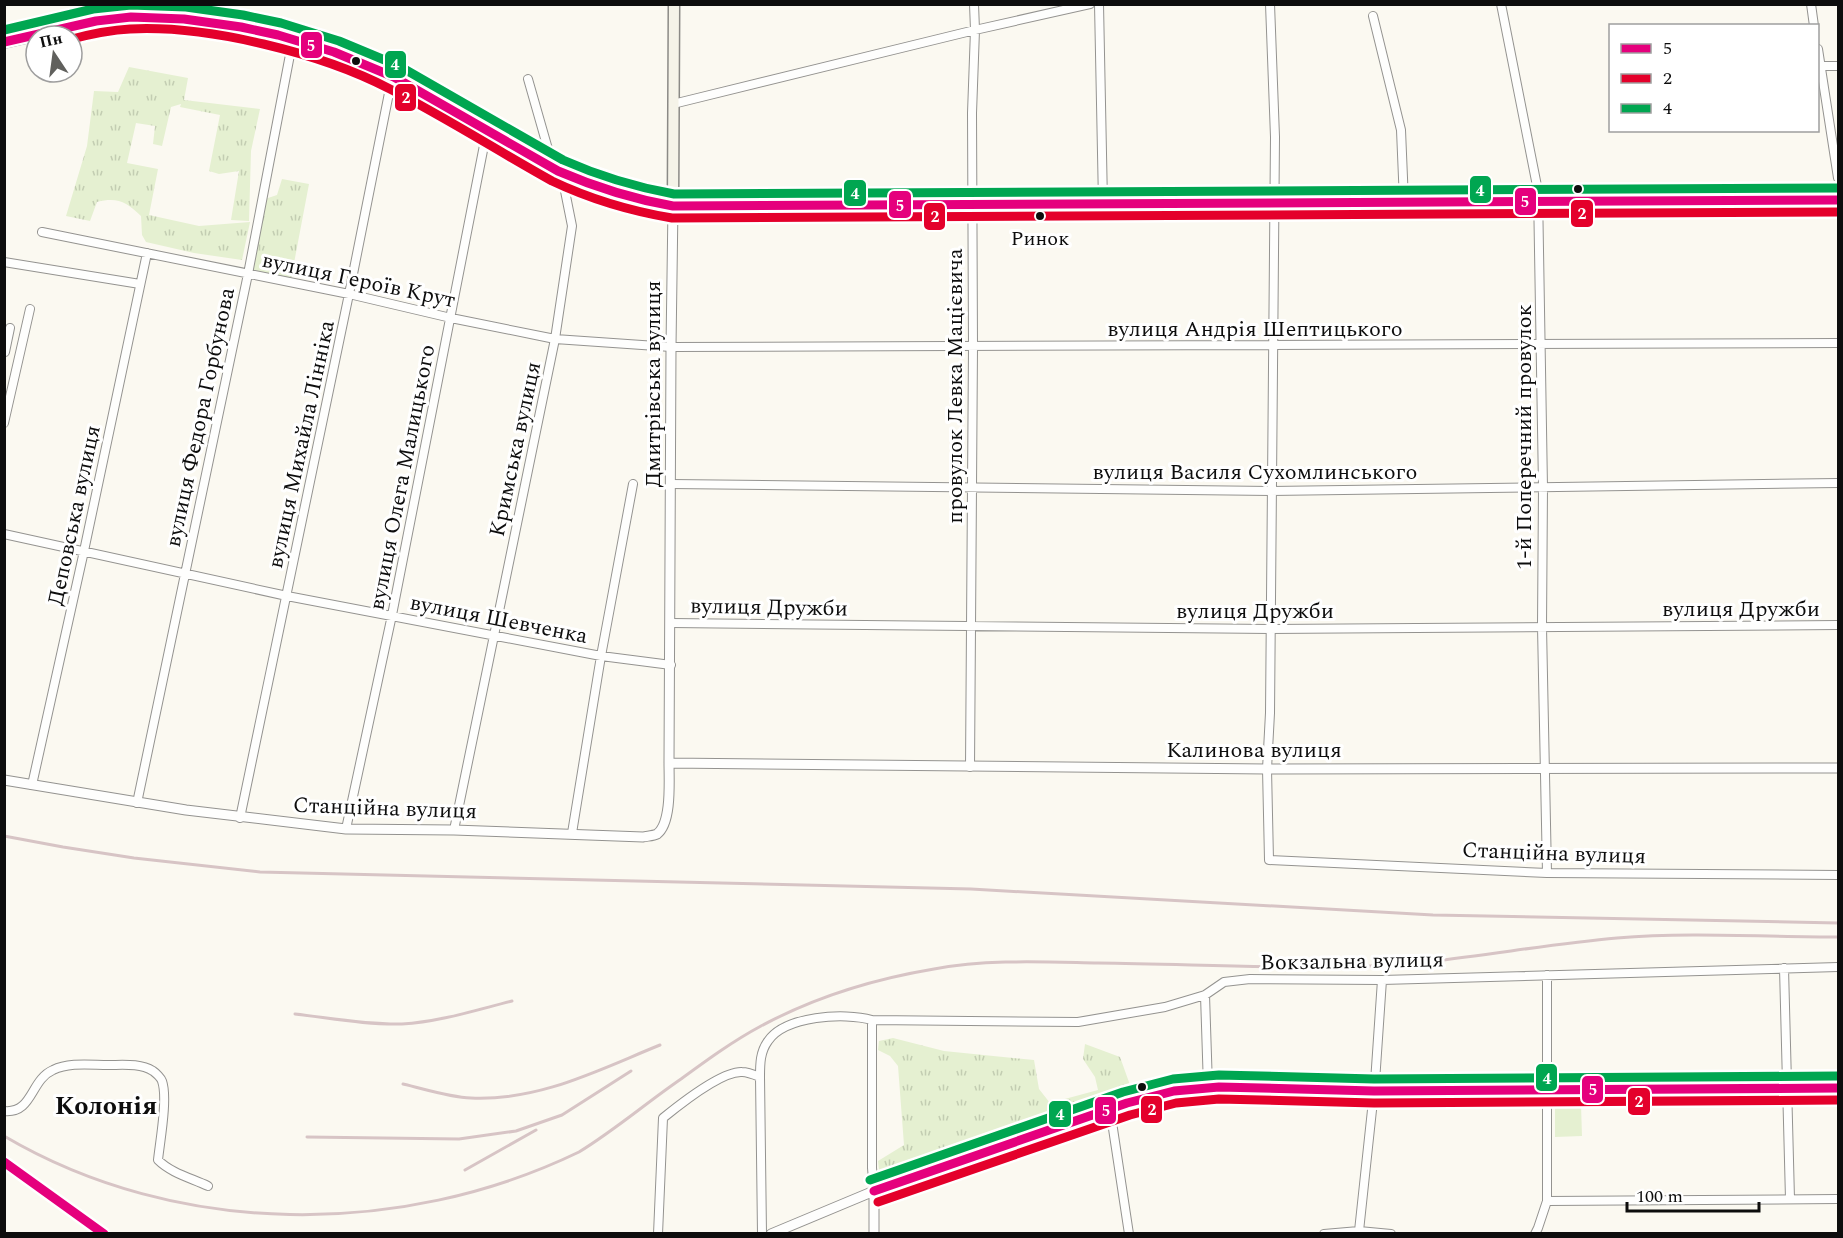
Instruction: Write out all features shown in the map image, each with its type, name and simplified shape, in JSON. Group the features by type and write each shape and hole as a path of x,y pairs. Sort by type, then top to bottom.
{"main road":[{"path":"4,42 177,4"},
{"path":"201,4 202,15 213,23"},
{"name":"Дмитрівська вулиця","path":"673,206 674,4"},
{"path":"111,19 165,17 213,23 293,39 341,55 394,77 558,171 614,193 673,206 1839,200"}],"street":[{"path":"108,4 111,19"},
{"name":"провулок Левка Мацієвича","path":"970,767 973,347 971,204 974,4"},
{"path":"673,104 1090,4"},
{"path":"1099,4 1103,203"},
{"path":"1267,769 1270,713 1275,137 1270,4"},
{"name":"1-й Поперечний провулок","path":"1501,4 1539,201 1542,627 1547,873"},
{"path":"1811,4 1814,24"},
{"path":"1373,16 1401,130 1404,202"},
{"name":"вулиця Федора Горбунова","path":"137,803 248,274 293,39"},
{"path":"1819,58 1839,178"},
{"path":"1820,66 1839,66"},
{"name":"вулиця Михайла Лінніка","path":"240,818 394,77"},
{"name":"Кримська вулиця","path":"453,830 555,339 572,226 563,181 550,156 528,79"},
{"name":"вулиця Олега Малицького","path":"346,830 392,615 488,130"},
{"name":"Дмитрівська вулиця","path":"669,763 673,206"},
{"name":"вулиця Героїв Крут","path":"42,232 349,294 555,339 671,347"},
{"name":"Деповська вулиця","path":"32,785 147,253"},
{"path":"4,262 140,284"},
{"path":"4,423 30,309"},
{"path":"10,328 5,352 18,362"},
{"name":"вулиця Андрія Шептицького","path":"671,347 1839,343"},
{"name":"вулиця Василя Сухомлинського","path":"671,484 1271,491 1839,483"},
{"path":"572,833 601,656 633,484"},
{"name":"вулиця Шевченка","path":"4,534 287,596 601,656 670,665"},
{"name":"вулиця Дружби","path":"671,623 1270,629 1839,625"},
{"name":"Станційна вулиця","path":"4,780 137,803 346,830 453,830 643,837 657,834 666,819 669,763"},
{"name":"Калинова вулиця","path":"669,763 1267,769 1839,768"},
{"name":"Станційна вулиця","path":"1267,769 1269,860 1547,873 1839,875"},
{"name":"Вокзальна вулиця","path":"762,1233 760,1056 768,1041 780,1029 825,1017 861,1017 872,1020 1078,1022 1165,1007 1205,994 1224,982 1250,979 1382,980 1839,967"},
{"path":"1784,968 1790,1199"},
{"path":"1535,1233 1547,1201 1547,975"},
{"path":"1359,1231 1374,1090 1382,980"},
{"path":"1205,994 1208,1087"},
{"path":"872,1020 874,1233"},
{"path":"4,1112 16,1112 24,1107 37,1085 52,1070 78,1065 138,1066 154,1072 162,1081 164,1097 158,1160 164,1166 208,1186"},
{"path":"658,1233 663,1118 723,1077 741,1071 760,1077"},
{"path":"771,1233 874,1191 1110,1109 1159,1094 1208,1087 1547,1091 1839,1088"},
{"path":"1110,1109 1129,1233"},
{"path":"4,1162 105,1233"},
{"path":"1547,1201 1839,1199"},
{"path":"1324,1233 1359,1231 1391,1233"}],"green space":[{"path":"129,67 188,78 184,100 260,109 251,151 249,221 231,220 239,171 219,174 209,171 220,115 180,107 181,104 171,107 162,146 153,144 155,126 136,123 127,163 158,169 149,215 199,226 250,222 242,260 194,253 146,242 142,235 141,216 121,202 111,200 97,202 90,221 66,216 87,146 94,91 118,92"},
{"path":"282,179 309,184 291,279 251,270 265,199 277,195"},
{"path":"893,1038 944,1051 1034,1060 1039,1089 1050,1103 1098,1090 1095,1077 1083,1059 1085,1044 1120,1057 1130,1085 1122,1097 1101,1106 951,1156 944,1150 911,1161 912,1170 888,1180 880,1178 878,1161 904,1145 898,1066 890,1056 878,1050 879,1041"},
{"path":"1555,1105 1581,1105 1582,1136 1555,1137"}],"railway":[{"path":"4,836 134,858 260,872 971,889 1433,915 1838,923"},
{"path":"4,1136 71,1170 142,1194 215,1209 290,1214 364,1212 438,1200 510,1180 579,1152 710,1058 761,1026 802,1006 845,990 912,973 954,966 1016,962 1286,967 1383,966 1583,941 1644,936 1838,937"},
{"path":"295,1014 402,1024 444,1018 512,1001"},
{"path":"403,1084 462,1097 496,1098 545,1089 568,1082 660,1045"},
{"path":"307,1137 459,1139 516,1131 562,1115 631,1071"},
{"path":"465,1170 536,1130"}],"transit line":[{"name":"4","path":"4,30 93,9 131,5 186,7 281,23 339,41 399,66 563,160 617,180 674,194 1838,188"},
{"name":"5","path":"4,42 96,21 131,17 184,19 278,35 334,52 394,77 558,171 614,192 673,206 1838,200"},
{"name":"2","path":"84,36 116,30 161,29 228,37 298,53 362,76 390,89 552,181 610,204 672,218 1838,212"},
{"name":"4","path":"870,1180 1123,1092 1173,1079 1219,1075 1374,1079 1838,1076"},
{"name":"5","path":"874,1191 1127,1103 1174,1091 1219,1087 1374,1091 1838,1088"},
{"name":"2","path":"878,1202 1130,1115 1176,1103 1219,1099 1374,1103 1838,1100"},
{"name":"5","path":"4,1162 104,1234"}],"place":[{"name":"Ринок","path":"1040,216"}],"district":[{"name":"Колонія","path":"106,1105"}]}
